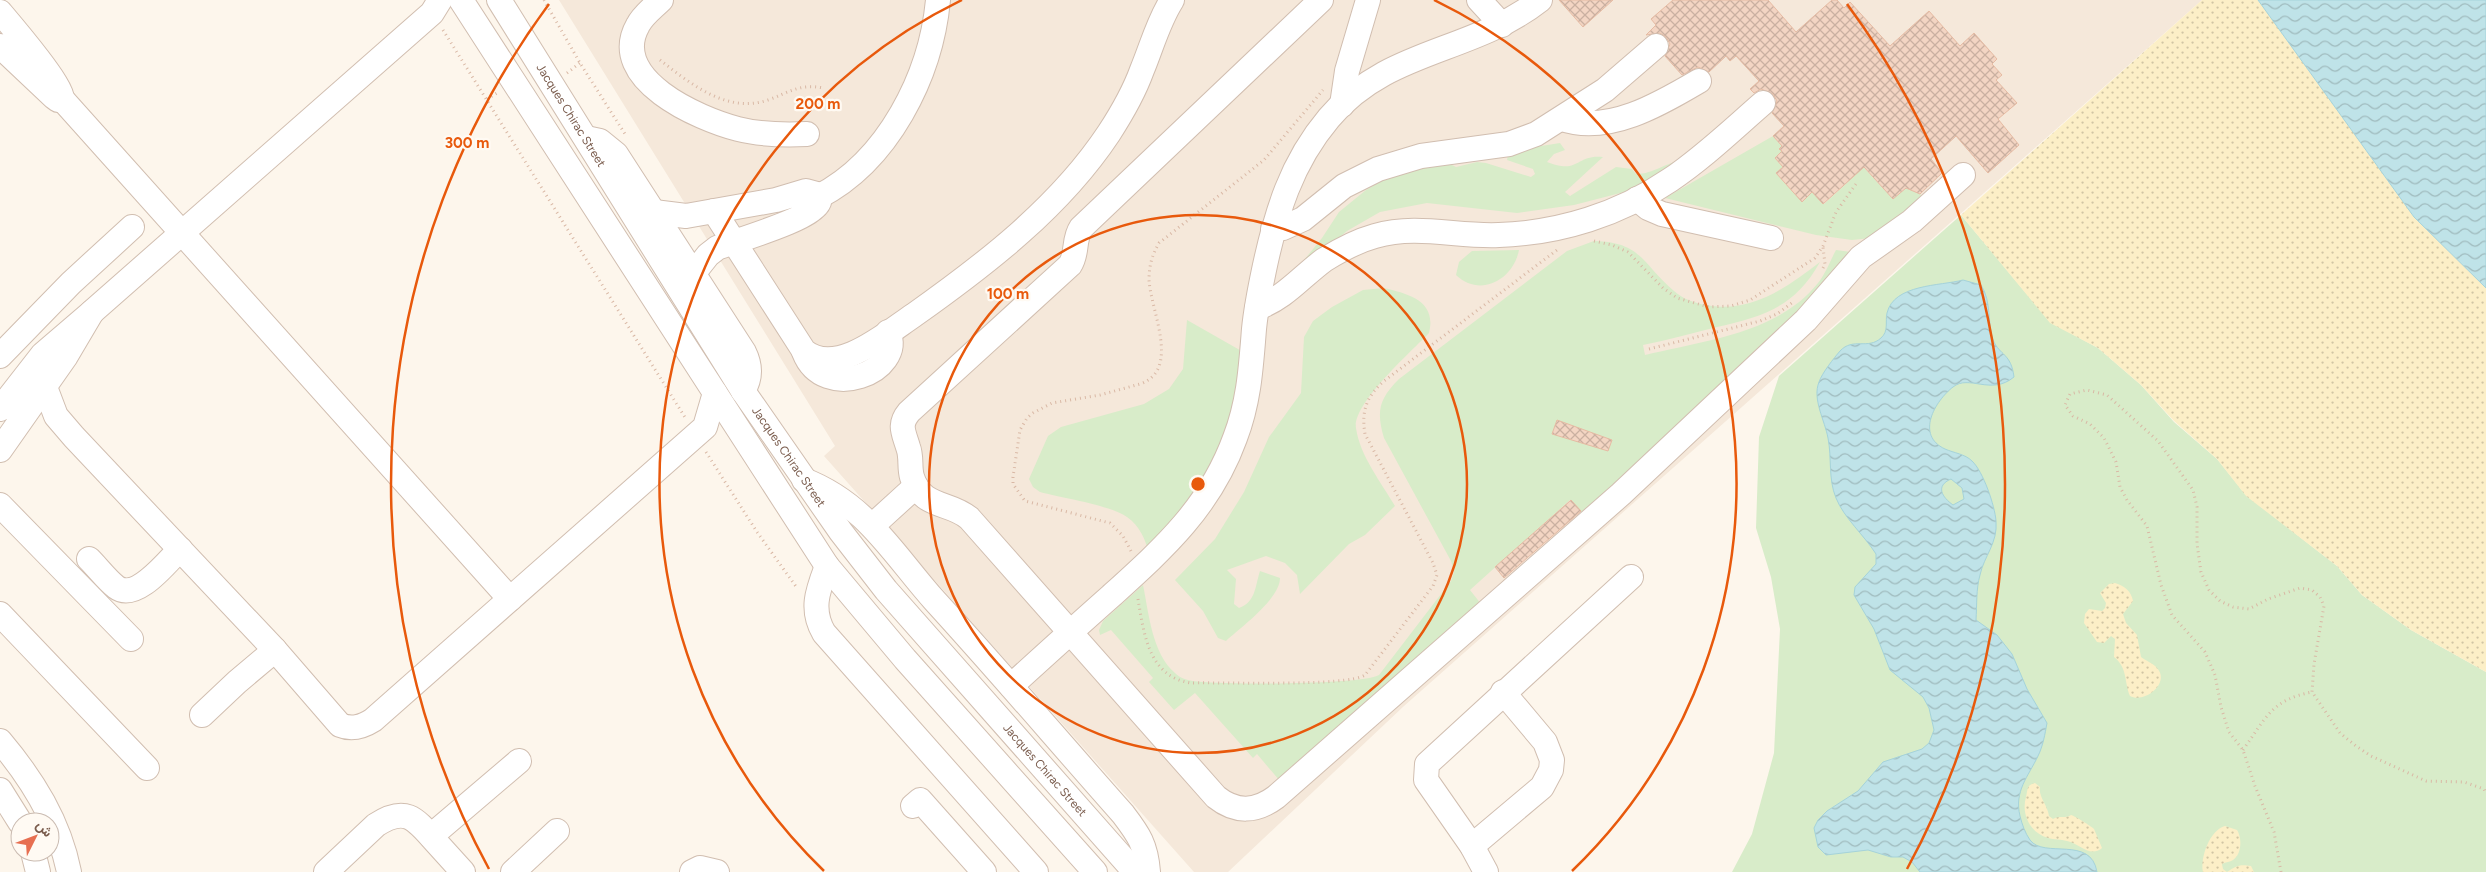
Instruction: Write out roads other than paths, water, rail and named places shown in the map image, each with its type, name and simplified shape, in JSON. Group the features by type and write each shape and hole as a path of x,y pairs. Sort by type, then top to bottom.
{"street":[{"name":"Jacques Chirac Street","path":"461,0 826,566 899,652 1095,872"},
{"name":"Jacques Chirac Street","path":"499,0 743,391 802,479 886,590 1135,872"},
{"path":"661,0 643,17 633,36 633,57 637,68 650,85 677,104 717,123 761,134 807,134"},
{"path":"818,197 856,172 872,155 892,128 917,80 927,53 938,0"},
{"path":"804,351 816,359 831,359 854,354 954,286 1002,248 1051,202 1109,134 1125,107 1143,68 1159,24 1172,0"},
{"path":"1321,0 1081,228 1076,240 1075,255 1070,265 905,417 902,429 908,447 911,470 916,486 928,500 955,509 969,518 1216,798 1235,808 1257,808 1267,804 1621,494 1806,320 1861,257 1912,221 1962,174"},
{"path":"1342,105 1347,71 1368,0"},
{"path":"1479,0 1502,25"},
{"path":"1011,686 1179,532 1197,511 1225,463 1241,420 1250,385 1257,308 1273,229 1290,178 1301,156 1315,135 1342,105 1367,83 1387,70 1502,25 1540,0"},
{"path":"0,409 43,354 184,233 436,7 473,20"},
{"path":"0,12 44,68 61,92 62,99 510,599"},
{"path":"0,46 54,97 58,100 62,99"},
{"path":"1273,229 1283,228 1303,219 1344,186 1378,168 1421,156 1509,144 1536,134 1605,90 1656,46"},
{"path":"1562,119 1582,124 1603,122 1648,108 1699,82"},
{"path":"1257,308 1285,294 1324,261 1341,250 1376,236 1412,230 1473,235 1524,234 1578,223 1637,199 1687,168 1763,103"},
{"path":"586,138 600,141 612,149 748,360 749,376 743,391"},
{"path":"654,212 686,216 776,200 806,191 814,192 818,197 818,204 808,213 740,239 708,255 693,274"},
{"path":"1637,199 1648,208 1662,214 1771,238"},
{"path":"714,211 740,239 807,335 831,359"},
{"path":"0,356 71,283 132,227"},
{"path":"740,239 807,359 818,373 826,377 843,380 865,374 885,360 891,344 888,332"},
{"path":"0,450 45,387 92,312"},
{"path":"45,387 51,407 63,424 275,650 340,725 347,728 356,727 373,720 701,431 715,393"},
{"path":"18,424 41,418 63,424"},
{"path":"701,431 740,430"},
{"path":"802,479 827,489 848,503 872,526 920,584 1011,686 1138,834 1146,851 1148,872"},
{"path":"872,526 916,486"},
{"path":"0,505 131,639"},
{"path":"89,559 117,588 127,591 140,588 180,550"},
{"path":"826,566 816,595 816,616 824,633 1036,872"},
{"path":"1486,872 1472,846 1426,780 1425,768 1434,755 1631,577"},
{"path":"0,614 147,768"},
{"path":"202,715 275,650"},
{"path":"1472,846 1542,787 1552,770 1552,760 1545,742 1503,692"},
{"path":"0,741 39,793 56,827 70,872"},
{"path":"431,836 519,761"},
{"path":"0,790 14,812"},
{"path":"913,806 920,800 984,872"},
{"path":"326,872 376,825 386,818 404,815 412,818 431,836 463,872"},
{"path":"513,872 557,830"},
{"path":"692,872 700,868 717,872"}],"water":[{"path":"2258,0 2486,0 2486,288 2414,217"},
{"path":"1963,280 1981,285 1987,298 1993,340 2008,359 2013,369 2014,377 1997,385 1966,383 1953,387 1946,393 1935,409 1931,418 1931,435 1936,443 1945,449 1963,455 1972,461 1988,489 1995,515 1996,529 1993,543 1979,580 1976,620 1997,635 2012,654 2027,689 2047,723 2040,752 2020,792 2020,816 2024,828 2030,840 2037,845 2086,854 2093,861 2097,872 1920,872 1912,862 1903,857 1891,857 1868,850 1826,855 1818,847 1814,828 1818,820 1827,811 1858,791 1883,762 1922,749 1929,743 1934,730 1929,708 1923,697 1890,670 1874,629 1854,595 1855,587 1876,564 1876,554 1844,513 1836,498 1831,476 1828,438 1818,403 1817,389 1825,370 1845,347 1871,343 1881,338 1886,329 1887,313 1891,304 1899,296 1908,291 1931,285","holes":["1951,479 1962,488 1964,499 1953,505 1942,492 1943,485"]}]}
